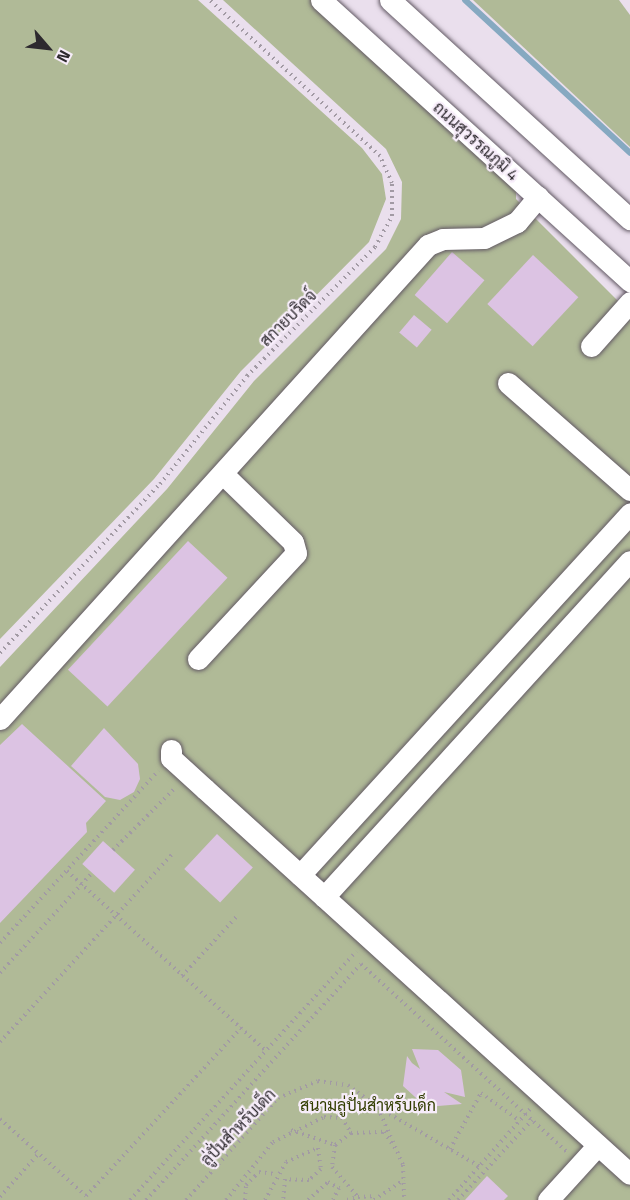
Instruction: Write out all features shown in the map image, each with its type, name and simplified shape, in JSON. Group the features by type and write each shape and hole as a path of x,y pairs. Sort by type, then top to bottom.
{"street":[{"name":"ถนนสุวรรณภูมิ 4","path":"321,0 630,281"},
{"path":"390,0 630,219"},
{"path":"0,719 428,245 443,238 484,238 517,222 538,197"},
{"path":"591,346 630,302"},
{"path":"508,383 630,490"},
{"path":"198,659 296,553 293,542 223,474"},
{"path":"300,875 630,513"},
{"path":"324,897 630,561"},
{"path":"171,754 324,897 630,1174"},
{"path":"548,1200 598,1145"}],"path":[{"name":"สกายบริดจ์","path":"0,652 160,484 248,376 375,247 394,199 388,170 367,142 210,0"},
{"path":"0,944 171,754"},
{"path":"0,1042 173,853"},
{"path":"67,871 266,1051"},
{"path":"0,973 92,873"},
{"path":"182,976 237,916"},
{"path":"130,1200 358,950"},
{"path":"146,1200 361,964 582,1165"},
{"path":"0,1119 86,1196 240,1028"},
{"name":"ลู่ปั่นสำหรับเด็ก","path":"186,1200 278,1098 318,1081 348,1085 378,1108 479,1166"},
{"path":"450,1149 481,1093 489,1093 520,1121"},
{"name":"ลู่ปั่นสำหรับเด็ก","path":"378,1108 398,1151 404,1180 404,1200"},
{"path":"449,1200 532,1108"},
{"path":"226,1200 254,1162 291,1130 324,1117 342,1118 351,1133"},
{"path":"458,1200 532,1120"},
{"path":"358,1197 332,1167 335,1145 351,1133 376,1129 398,1151"},
{"path":"291,1130 335,1145"},
{"path":"265,1200 276,1174 308,1149 322,1152 321,1169 309,1180 285,1179 283,1200"},
{"path":"0,1197 38,1154"},
{"path":"245,1200 246,1185 259,1172 276,1174"},
{"path":"347,1200 358,1197 375,1198 404,1180"},
{"path":"308,1200 328,1182 339,1188 333,1200"}],"green space":[{"path":"0,0 198,0 362,148 382,174 386,199 369,242 241,371 154,479 0,639"},
{"name":"สนามลู่ปั่นสำหรับเด็ก","path":"223,0 312,0 516,183 516,199 630,313 630,1200 0,1200 0,667 167,489 254,381 386,249 401,219 402,182 386,149"},
{"path":"473,0 619,0 630,15 630,147"}],"building":[{"path":"452,252 484,280 447,323 415,295"},
{"path":"533,255 578,297 533,346 487,304"},
{"path":"414,315 432,330 417,347 399,333"},
{"path":"188,541 227,578 107,707 68,670"},
{"path":"22,724 106,801 86,823 87,832 0,923 0,745"},
{"path":"104,728 138,764 140,779 134,792 120,800 105,797 71,766"},
{"path":"217,834 253,867 220,903 184,869"},
{"path":"103,841 135,870 114,893 82,864"},
{"path":"412,1049 438,1050 461,1070 465,1097 444,1092 462,1104 426,1107 403,1086 407,1056 420,1069"},
{"path":"487,1176 508,1196 504,1200 465,1200"}],"waterway":[{"path":"465,0 630,153"}]}
